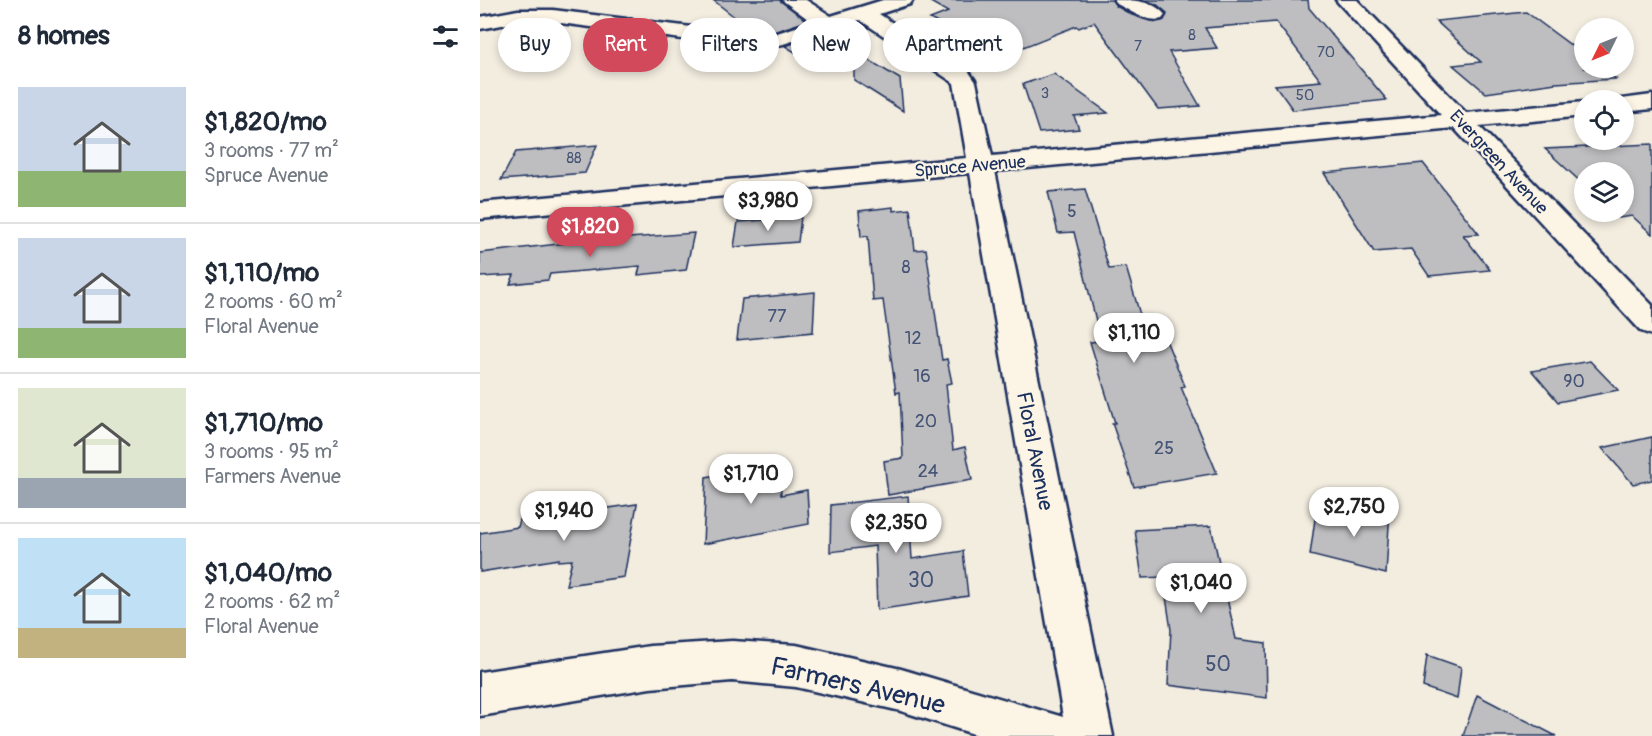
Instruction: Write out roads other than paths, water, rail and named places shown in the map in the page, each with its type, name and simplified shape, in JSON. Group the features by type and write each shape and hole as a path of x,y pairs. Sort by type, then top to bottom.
{"street":[{"path":"792,0 820,18"},
{"path":"843,18 903,0"},
{"path":"1124,0 1155,15"},
{"name":"Evergreen Avenue","path":"1346,0 1652,324"},
{"name":"Floral Avenue","path":"862,12 962,77 966,82 1090,736"},
{"path":"480,23 516,16 552,14 680,31"},
{"path":"1634,104 1652,102"},
{"name":"Spruce Avenue","path":"480,212 1574,110"},
{"name":"Farmers Avenue","path":"480,694 650,667 732,661 796,666 901,690 1054,736"}]}
